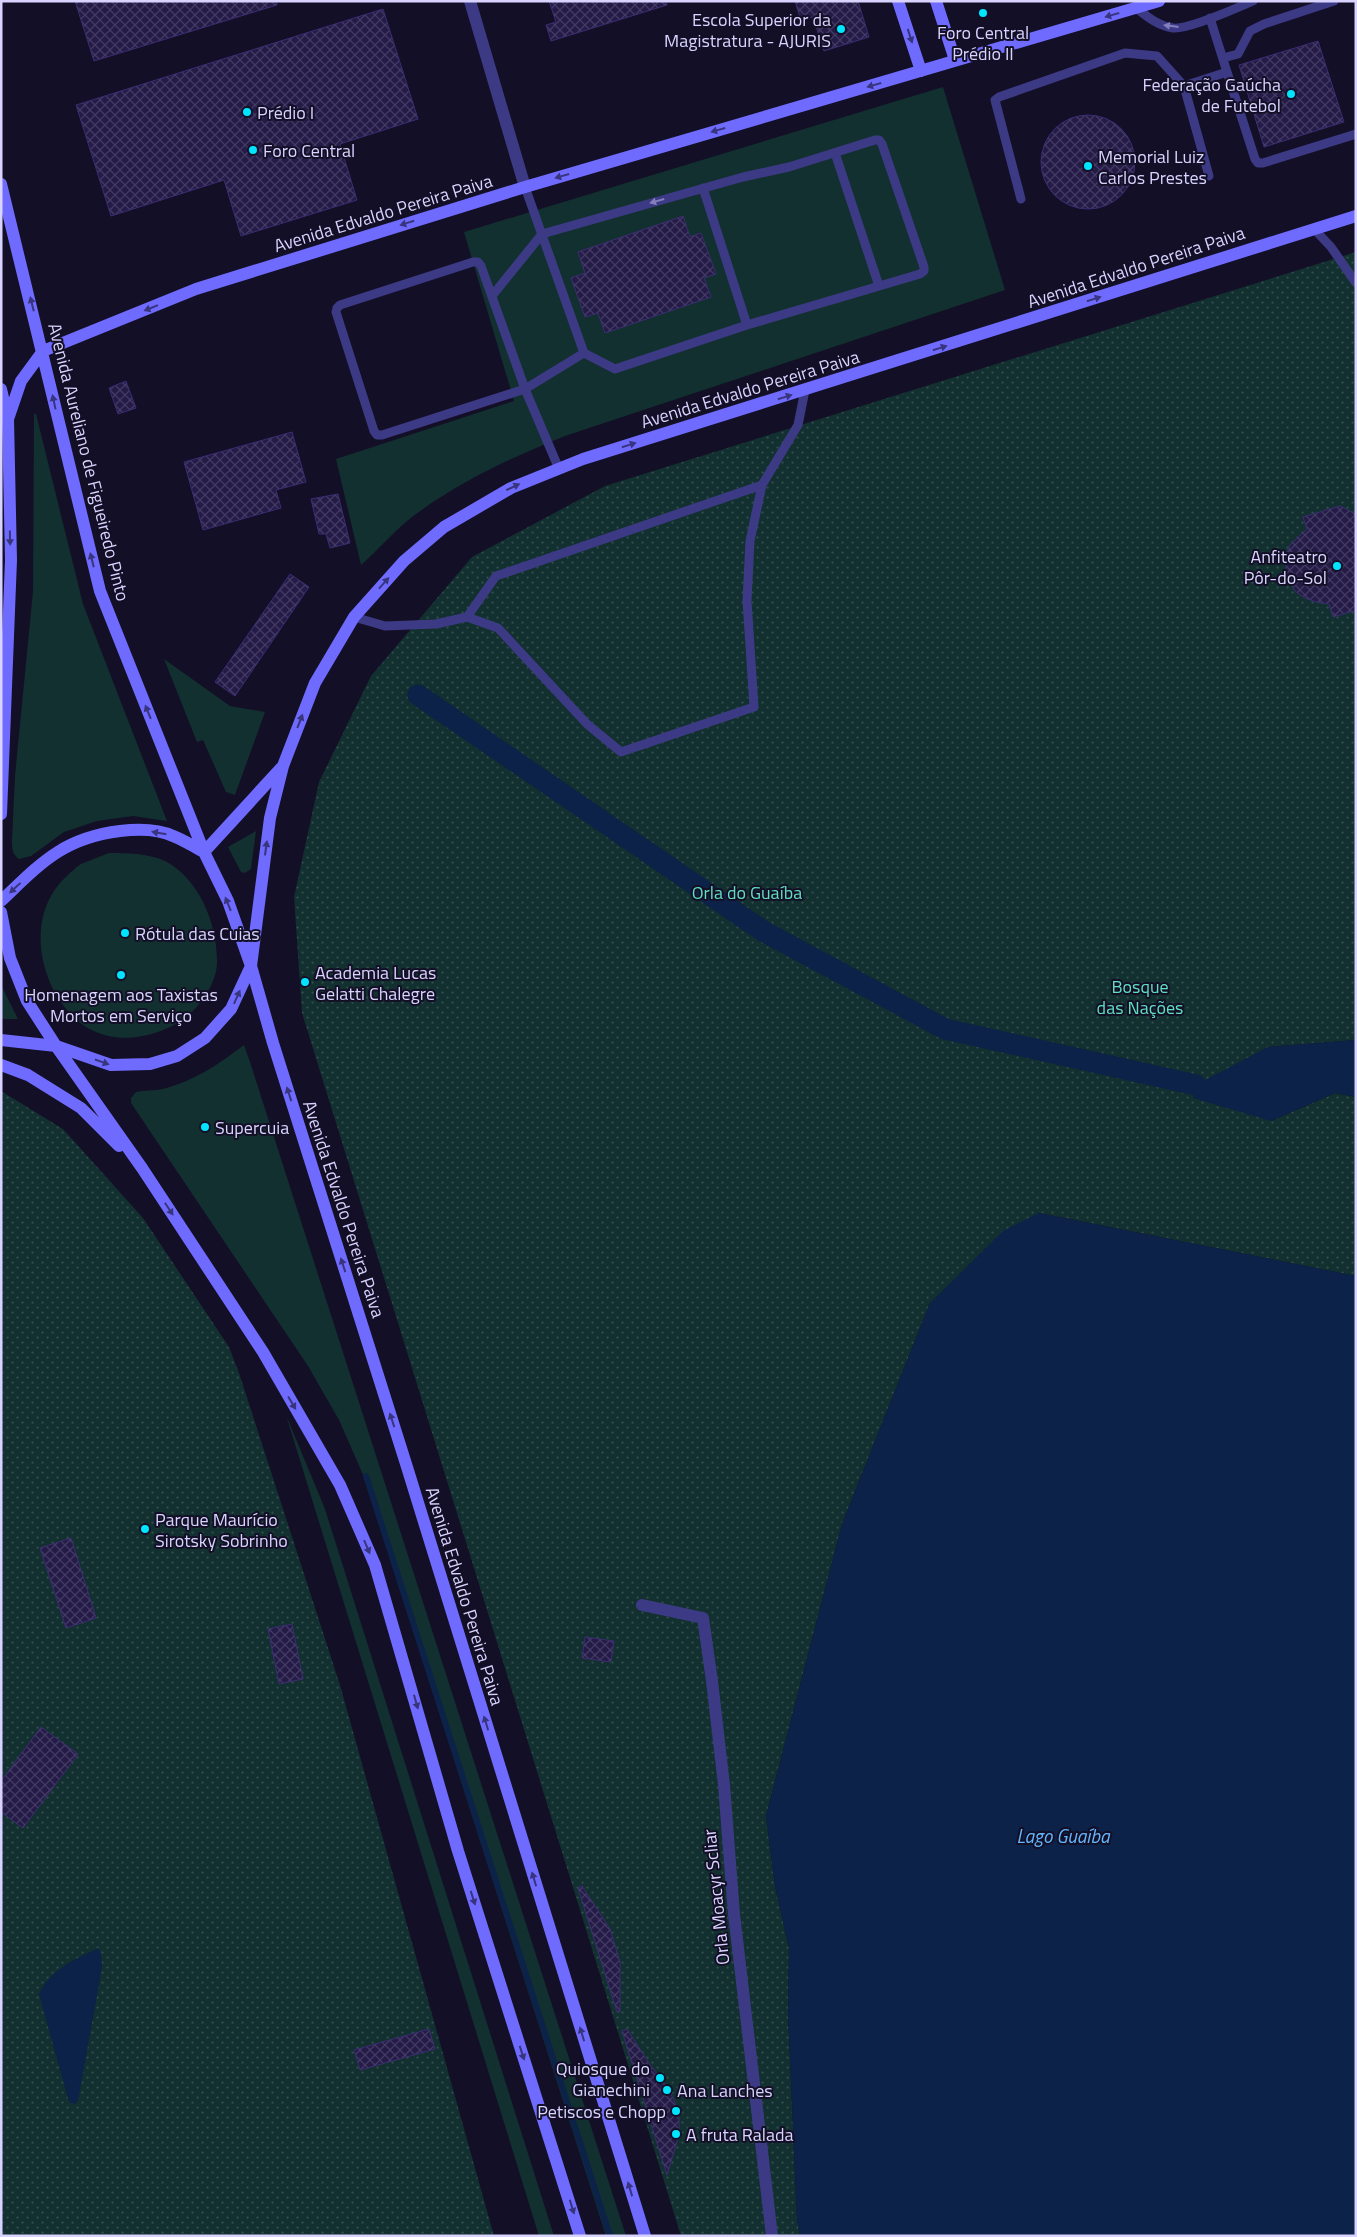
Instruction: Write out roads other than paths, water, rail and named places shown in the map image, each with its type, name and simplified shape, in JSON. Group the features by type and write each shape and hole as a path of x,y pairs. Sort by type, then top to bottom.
{"main road":[{"path":"898,1 921,71"},
{"path":"936,1 955,60"},
{"name":"Avenida Edvaldo Pereira Paiva","path":"43,351 196,289 525,187 1159,1"},
{"name":"Avenida Aureliano de Figueiredo Pinto","path":"1,184 100,591 204,852 228,901 251,966"},
{"name":"Avenida Edvaldo Pereira Paiva","path":"1,1040 56,1046 111,1065 150,1064 177,1056 205,1038 231,1009 251,966 270,818 282,766 315,683 354,617 404,561 444,527 511,488 583,459 1356,216"},
{"path":"5,419 21,381 43,351"},
{"path":"1,389 5,419 6,559 1,814"},
{"name":"Avenida Edvaldo Pereira Paiva","path":"204,852 282,766"},
{"path":"1,901 41,863 71,843 101,833 136,829 172,835 204,852"},
{"path":"1,912 10,958 27,1001 56,1046 142,1168 263,1352 340,1485 374,1565 458,1851 580,2236"},
{"name":"Avenida Edvaldo Pereira Paiva","path":"251,966 276,1052 410,1476 645,2236"},
{"path":"1,1065 28,1075 81,1108 142,1168"}],"street":[{"path":"470,1 525,187"},
{"name":"Orla Moacyr Scliar","path":"642,1605 703,1618 712,1682 736,1924 772,2236"}],"lane":[{"path":"1136,8 1158,24 1175,29 1253,1"},
{"path":"1223,58 1238,54 1250,31 1334,1"},
{"path":"1210,18 1255,159 1258,163 1356,134"},
{"path":"1021,198 995,105 996,100 999,97 1125,53 1157,56 1184,86 1209,176"},
{"path":"1184,86 1227,72"},
{"path":"492,296 542,234 703,188 790,167 875,140 879,140 882,144 924,266 924,272 747,325 615,369 584,353 542,234 525,187"},
{"path":"834,152 879,286"},
{"path":"703,188 747,325"},
{"path":"1314,229 1331,247 1356,283"},
{"path":"559,469 524,388 478,262 340,305 336,312 374,431 377,435 382,435 524,388 584,353"},
{"path":"354,617 385,626 436,624 467,617 498,628 587,724 621,752 754,707 747,601 750,541 762,485 798,426 805,390"},
{"path":"467,617 496,576 762,485"}],"water":[{"path":"1356,1040 1356,1097 1335,1093 1271,1121 1193,1098 1196,1085 1268,1047"},
{"name":"Lago Guaíba","path":"1039,1213 1356,1276 1356,2236 800,2236 797,2219 788,2013 789,1948 775,1886 766,1816 842,1524 930,1303 1003,1231"},
{"path":"98,1948 101,1954 102,1967 78,2101 74,2104 69,2102 39,1994 50,1978 64,1966"}],"waterway":[{"path":"418,695 763,931 945,1029 1196,1085"},
{"path":"366,1476 610,2236"}],"place":[{"name":"Foro Central Prédio II","path":"983,13"},
{"name":"Escola Superior da Magistratura - AJURIS","path":"841,29"},
{"name":"Federação Gaúcha de Futebol","path":"1291,94"},
{"name":"Prédio I","path":"247,112"},
{"name":"Foro Central","path":"253,150"},
{"name":"Memorial Luiz Carlos Prestes","path":"1088,166"},
{"name":"Anfiteatro Pôr-do-Sol","path":"1337,566"},
{"name":"Rótula das Cuias","path":"125,933"},
{"name":"Homenagem aos Taxistas Mortos em Serviço","path":"121,975"},
{"name":"Academia Lucas Gelatti Chalegre","path":"305,982"},
{"name":"Supercuia","path":"205,1127"},
{"name":"Parque Maurício Sirotsky Sobrinho","path":"145,1529"},
{"name":"Quiosque do Gianechini","path":"660,2078"},
{"name":"Ana Lanches","path":"667,2090"},
{"name":"Petiscos e Chopp","path":"676,2111"},
{"name":"A fruta Ralada","path":"676,2134"}],"park label":[{"name":"Orla do Guaíba","path":"747,892"},
{"name":"Bosque das Nações","path":"1140,996"}]}
